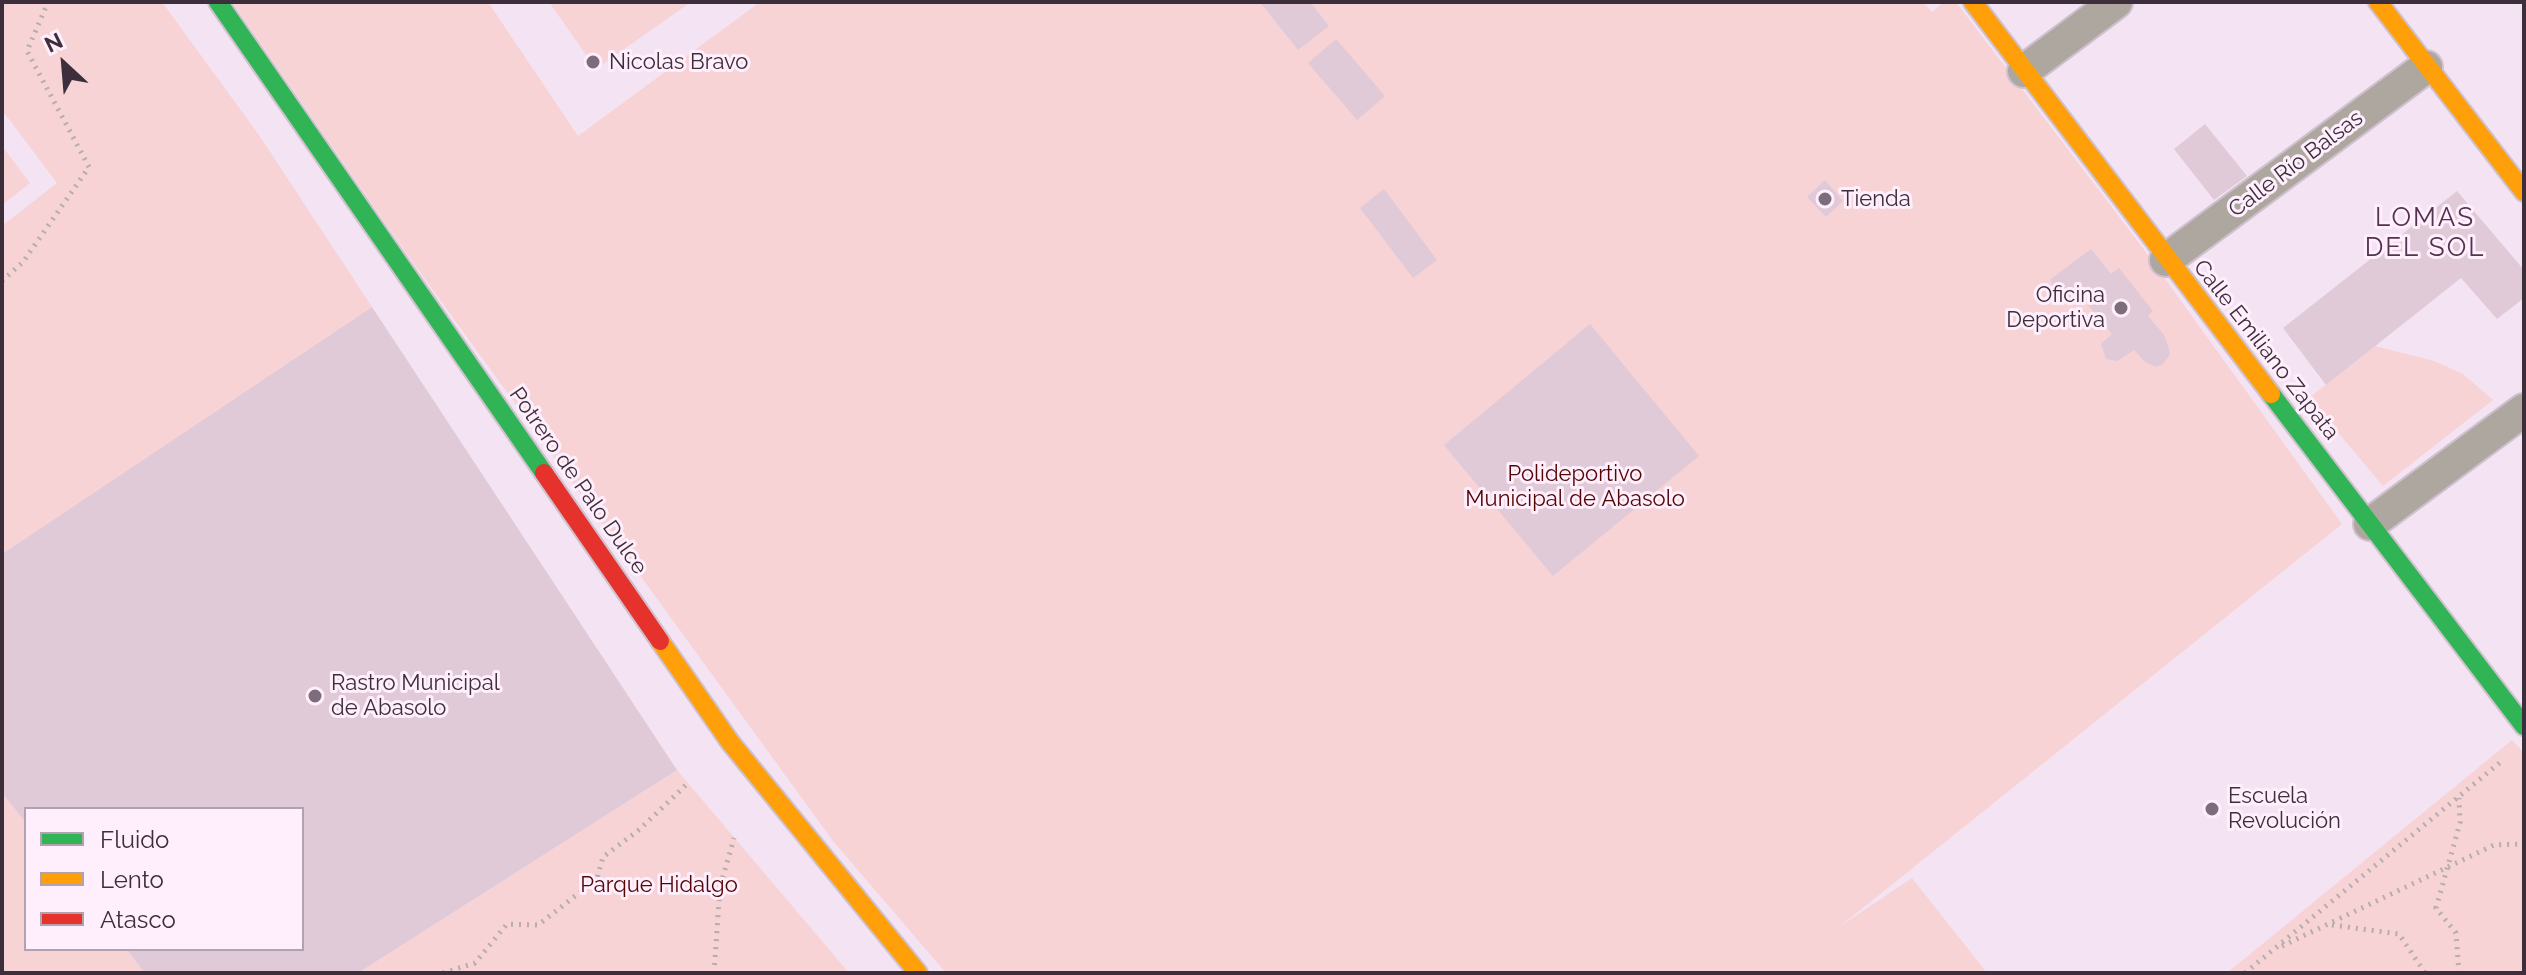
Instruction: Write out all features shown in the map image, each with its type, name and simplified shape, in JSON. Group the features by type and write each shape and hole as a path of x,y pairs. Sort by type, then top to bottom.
{"street":[{"name":"Potrero de Palo Dulce","path":"218,2 730,742 918,973"},
{"name":"Calle Emiliano Zapata","path":"1973,2 2166,260 2522,718"},
{"path":"2024,71 2116,2"},
{"path":"2378,2 2524,192"},
{"name":"Calle Río Balsas","path":"2166,260 2426,67"},
{"path":"2370,524 2524,410"}],"path":[{"path":"2,281 23,262 89,167 27,51 48,2"},
{"path":"2245,973 2511,754"},
{"path":"443,973 475,963 507,924 538,925 562,907 597,879 603,857 640,829 688,783"},
{"path":"2459,797 2460,823 2436,908 2456,933 2459,973"},
{"path":"714,973 720,887 734,838"},
{"path":"2274,949 2494,845 2524,844"},
{"path":"2329,925 2399,934 2425,973"}],"green space":[{"path":"2,2 162,2 259,135 372,307 2,554 2,226 57,183 2,110"},
{"name":"Polideportivo Municipal de Abasolo","path":"232,2 488,2 578,136 760,2 1923,2 1932,12 1944,2 1956,2 2142,247 2342,524 1839,927 1912,878 1987,973 946,973 833,841 411,260"},
{"path":"549,2 691,2 596,69"},
{"path":"2,146 30,183 2,205"},
{"path":"2375,346 2434,361 2463,374 2493,400 2383,486 2309,398"},
{"path":"2512,740 2524,753 2524,973 2227,973"},
{"name":"Parque Hidalgo","path":"677,770 849,973 358,973"},
{"path":"2,793 24,820 24,951 128,951 145,973 2,973"}],"building":[{"path":"1260,2 1310,2 1329,26 1298,50"},
{"path":"1336,39 1385,96 1357,120 1308,63"},
{"path":"2205,124 2247,176 2214,200 2174,149"},
{"name":"Tienda","path":"1825,180 1843,201 1826,217 1807,197"},
{"path":"1384,189 1437,260 1413,278 1360,208"},
{"path":"2457,191 2524,270 2524,298 2497,319 2461,278 2326,385 2283,328"},
{"name":"Oficina Deportiva","path":"2091,249 2111,274 2119,268 2153,311 2148,316 2164,335 2170,355 2162,365 2156,367 2145,362 2134,350 2117,361 2106,359 2101,344 2112,334 2088,305 2093,300 2087,293 2069,305 2053,293 2051,279"},
{"name":"Rastro Municipal de Abasolo","path":"372,307 677,770 358,973 145,973 128,951 304,951 304,807 24,807 24,820 2,793 2,554"},
{"path":"1590,324 1699,456 1553,576 1444,445"}],"traffic: fast":[{"path":"218,2 544,473"},
{"path":"2271,394 2524,726"}],"traffic: slow":[{"path":"1973,2 2271,394"},
{"path":"2378,2 2524,192"},
{"path":"660,641 730,742 918,973"}],"traffic: jam":[{"path":"544,473 660,641"}],"place":[{"name":"Nicolas Bravo","path":"593,62"},
{"name":"Tienda","path":"1825,199"},
{"name":"Oficina Deportiva","path":"2121,308"},
{"name":"Rastro Municipal de Abasolo","path":"315,696"},
{"name":"Escuela Revolución","path":"2212,809"}],"district":[{"name":"LOMAS DEL SOL","path":"2425,233"}]}
